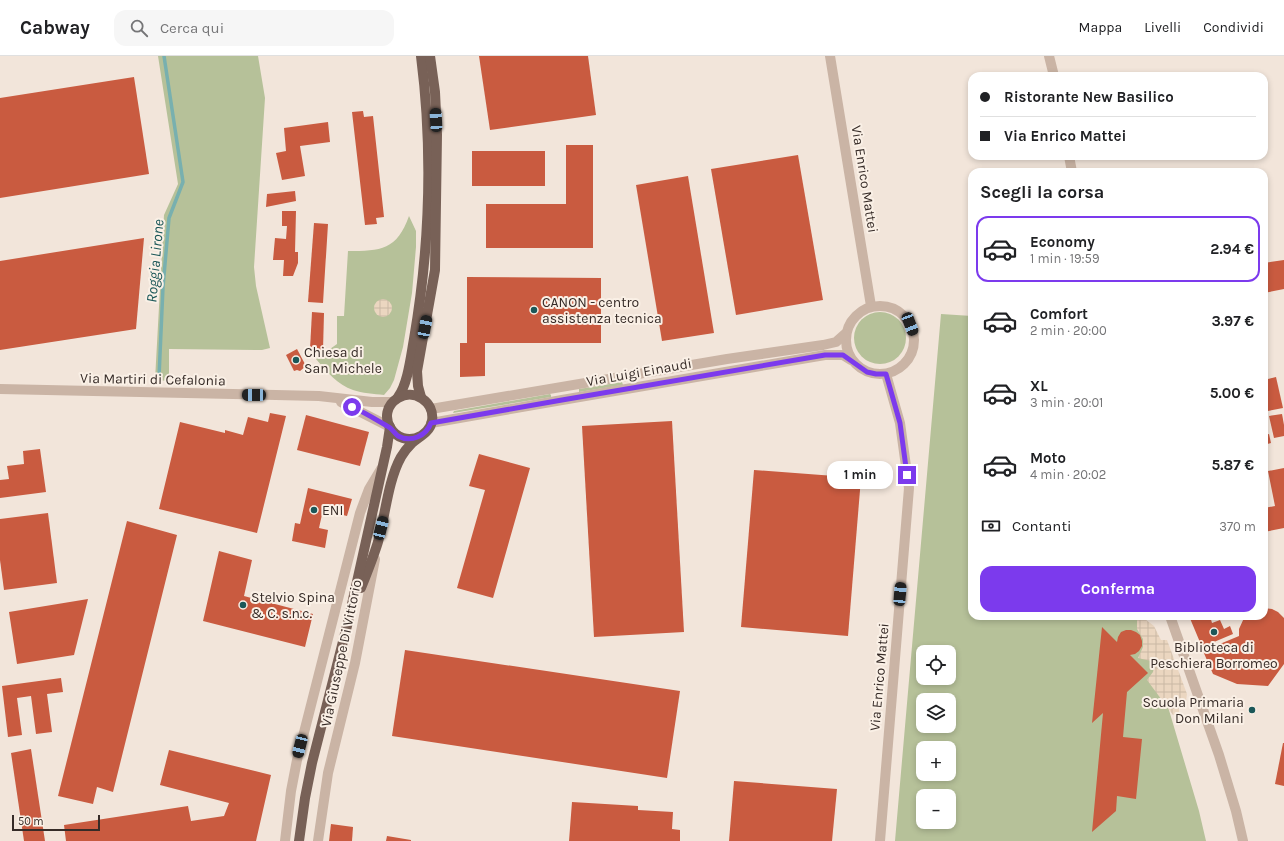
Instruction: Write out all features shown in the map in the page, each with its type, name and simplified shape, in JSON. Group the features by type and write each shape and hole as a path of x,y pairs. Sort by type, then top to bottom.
{"main road":[{"name":"Via Giuseppe Di Vittorio","path":"300,841 305,798 312,763 348,622 382,467 390,427 387,415 389,409 402,390 408,372 416,327 421,292 429,198 425,88 421,56"},
{"path":"421,397 418,386 417,371 435,270 437,134 435,92 430,56"},
{"path":"395,400 404,395 412,394 421,397 428,403 432,414 431,423"},
{"name":"Via Giuseppe Di Vittorio","path":"348,622 378,542 398,463 409,446 426,431 431,423"},
{"path":"390,427 402,438 411,439 421,436"}],"street":[{"name":"Via Enrico Mattei","path":"830,56 871,306"},
{"path":"1050,56 1053,72"},
{"path":"883,305 894,308 903,314 910,324 914,334 914,344 911,355 905,364 886,374 867,372 858,367 851,360 845,343 845,334 854,316 871,306 883,305"},
{"name":"Via Luigi Einaudi","path":"430,409 713,361 823,345 836,342 845,334"},
{"name":"Via Luigi Einaudi","path":"431,423 825,355 843,355 851,360"},
{"name":"Via Enrico Mattei","path":"880,841 909,488 900,423 886,374"},
{"name":"Via Martiri di Cefalonia","path":"0,389 329,397 372,402 395,400"},
{"name":"Via Martiri di Cefalonia","path":"329,397 390,427"},
{"name":"Via Giuseppe Di Vittorio","path":"285,841 298,753 360,513 369,489 382,467"},
{"name":"Via Giuseppe Di Vittorio","path":"318,841 328,773 355,662 378,542"},
{"path":"1171,620 1218,755 1236,811 1243,841"},
{"path":"278,841 289,807"}],"green space":[{"path":"158,56 258,56 265,98 254,267 256,286 270,348 262,350 169,349 169,381 155,380 164,215 178,184"},
{"path":"409,216 416,231 412,293 403,347 394,380 384,395 364,393 353,390 337,381 316,359 337,344 337,316 344,316 348,251 379,249 393,242 399,236"},
{"path":"875,312 885,312 894,316 902,324 906,333 906,343 902,352 894,360 885,364 875,364 866,360 858,352 854,343 854,333 858,324 866,316"},
{"path":"941,314 968,316 968,620 1142,620 1199,811 1206,841 895,841"},
{"path":"622,382 623,385 579,392 579,389"},
{"path":"550,394 551,397 453,413 454,411"}],"shaded area":[{"path":"383,299 389,302 392,308 389,314 383,317 377,314 374,308 377,302"},
{"path":"1137,620 1146,620 1154,626 1161,640 1167,640 1187,694 1186,701 1179,708 1179,713 1173,715 1147,680 1153,672 1155,662 1138,658 1143,647 1143,639 1137,629"}],"building":[{"path":"479,56 588,56 596,115 490,130"},
{"path":"134,77 149,174 0,198 0,98"},
{"path":"363,111 364,117 373,116 384,217 376,218 377,224 365,225 352,112"},
{"path":"328,122 330,142 300,146 305,176 282,180 276,153 286,151 284,128"},
{"path":"566,145 593,145 593,248 486,248 486,204 566,204"},
{"path":"472,151 545,151 545,186 472,186"},
{"path":"798,155 823,300 736,315 711,169"},
{"path":"688,176 714,333 662,341 636,185"},
{"path":"295,191 296,201 266,207 267,194"},
{"path":"282,211 296,211 295,252 298,252 298,263 293,276 283,276 284,260 273,260 275,238 286,239 287,226 282,226"},
{"path":"314,223 328,224 323,303 308,302"},
{"path":"144,238 136,329 0,350 0,261"},
{"path":"1284,260 1284,289 1268,292 1268,262"},
{"name":"CANON - centro assistenza tecnica","path":"467,277 601,278 601,343 485,343 485,376 460,377 460,343 467,343"},
{"path":"312,312 324,313 323,350 310,349"},
{"name":"Chiesa di San Michele","path":"297,349 306,366 300,371 294,371 286,355"},
{"path":"1276,377 1283,408 1268,411 1268,379"},
{"path":"270,413 286,416 257,533 159,509 180,422 225,433 225,430 243,435 248,417 268,422"},
{"path":"1282,414 1284,436 1274,438 1269,416"},
{"path":"306,415 369,432 360,466 297,450"},
{"path":"672,421 684,632 594,637 582,426"},
{"path":"1268,434 1271,443 1268,444"},
{"path":"40,449 46,492 0,498 0,480 9,479 7,466 24,464 23,451"},
{"path":"479,454 530,468 493,598 457,588 485,490 469,486"},
{"path":"1284,468 1284,528 1268,531 1268,507 1275,506 1268,471"},
{"path":"754,470 861,478 848,636 741,627"},
{"path":"308,488 352,499 347,516 323,510 319,528 328,530 325,548 292,541 295,523 300,524"},
{"path":"48,513 57,583 4,590 0,560 0,519"},
{"path":"127,521 177,535 113,792 97,787 93,804 58,796"},
{"name":"Stelvio Spina & C. s.n.c.","path":"219,551 252,560 244,596 313,614 305,647 203,621"},
{"path":"88,599 74,655 17,664 9,612"},
{"path":"1268,608 1278,612 1284,618 1284,664 1268,686 1237,684 1213,674 1203,651 1239,636 1239,629 1243,620 1268,620"},
{"name":"Biblioteca di Peschiera Borromeo","path":"1191,620 1211,620 1212,623 1220,620 1224,629 1230,626 1233,634 1202,647"},
{"path":"1102,627 1117,642 1121,632 1126,630 1131,630 1140,635 1142,646 1135,654 1130,655 1148,673 1127,692 1123,737 1142,739 1136,799 1117,796 1116,811 1092,832 1103,713 1092,723"},
{"path":"405,650 680,691 667,778 392,736"},
{"path":"61,678 63,692 47,694 52,732 36,734 31,696 17,698 22,735 8,737 2,686"},
{"path":"1284,743 1284,786 1275,784"},
{"path":"31,749 45,841 24,841 11,753"},
{"path":"169,750 271,775 256,841 66,841 64,825 188,806 191,821 224,816 229,803 160,785"},
{"path":"734,781 837,789 832,841 729,841"},
{"path":"572,802 638,806 638,810 673,812 672,829 680,830 680,841 569,841"},
{"path":"331,824 353,827 352,841 329,841"},
{"path":"387,836 411,840 411,841 386,841"}],"waterway":[{"name":"Roggia Lirone","path":"159,377 163,287 169,218 183,182 164,56"}],"place":[{"name":"CANON - centro assistenza tecnica","path":"534,310"},
{"name":"Chiesa di San Michele","path":"296,360"},
{"name":"ENI","path":"314,510"},
{"name":"Stelvio Spina & C. s.n.c.","path":"243,605"},
{"name":"Biblioteca di Peschiera Borromeo","path":"1214,632"},
{"name":"Scuola Primaria Don Milani","path":"1252,710"}],"route":[{"path":"352,407 390,427 399,436 411,439 419,437 428,429 431,423 825,355 843,355 867,372 886,374 900,423 907,475"}]}
